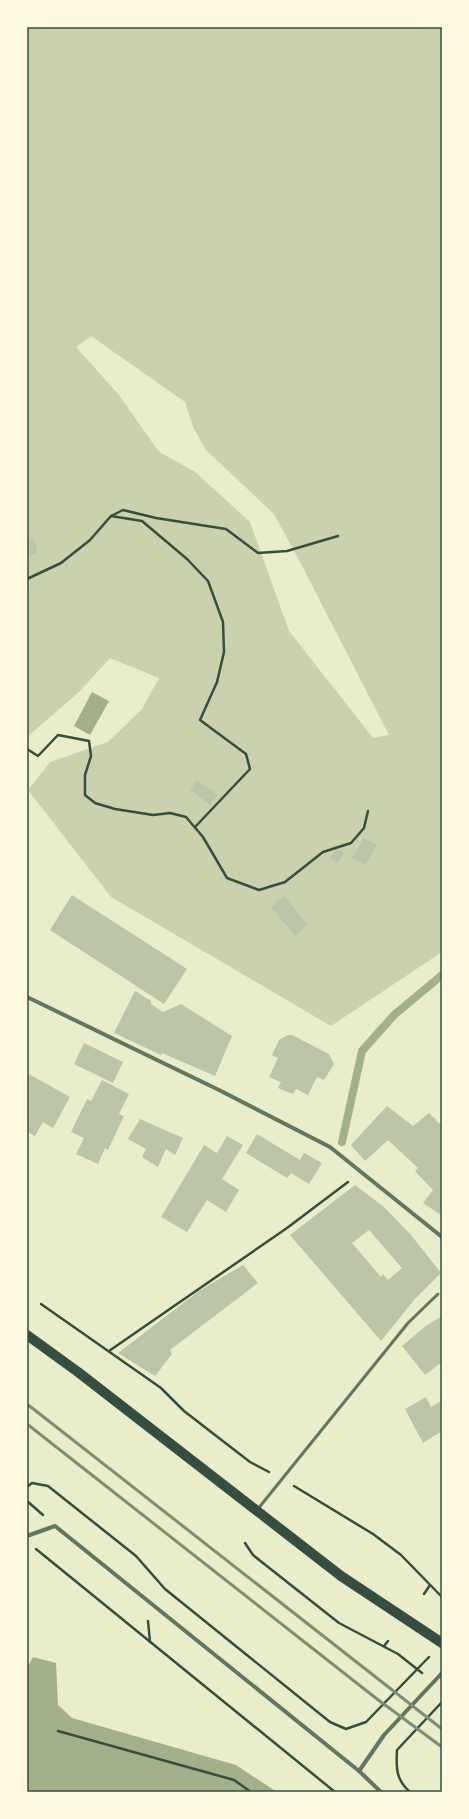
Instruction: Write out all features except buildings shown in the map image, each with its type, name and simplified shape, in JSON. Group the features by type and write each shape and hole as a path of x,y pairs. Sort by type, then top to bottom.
{"main road":[{"path":"27,1336 78,1372 341,1576 439,1641"}],"street":[{"path":"27,997 219,1090 330,1147 442,1237"},
{"path":"27,1536 55,1526 359,1771 381,1792"},
{"path":"359,1771 384,1735 442,1673"}],"lane":[{"path":"256,1511 408,1323 438,1294"}],"path":[{"path":"27,579 61,563 90,540 111,516 123,510 156,518 226,529 258,553 287,551 338,536"},
{"path":"111,516 142,521 187,559 208,581 223,622 224,652 217,682 200,720 246,754 250,769 195,828"},
{"path":"27,749 38,756 58,735 88,741 91,756 85,775 85,795 96,803 115,809 153,815 170,813 186,816 203,837 227,878 260,890 285,882 323,852 351,843 364,828 368,811"},
{"path":"109,1351 286,1228 349,1181"},
{"path":"41,1304 161,1388 184,1411 250,1462 283,1479 373,1534 401,1556 441,1595"},
{"path":"27,1487 32,1483 48,1486 136,1556 165,1590 330,1722 346,1730 366,1722 431,1654"},
{"path":"245,1543 253,1554 339,1623 384,1646 413,1666"},
{"path":"31,1544 46,1558 335,1792"},
{"path":"424,1594 430,1585"},
{"path":"384,1646 388,1641"},
{"path":"410,1792 402,1785 396,1768 397,1750 442,1702"},
{"path":"58,1731 234,1780 251,1792"}],"shaded area":[{"path":"27,27 442,27 442,952 331,1026 111,897 28,790 50,762 108,742 142,709 159,678 110,658 79,692 27,737","holes":["91,336 185,402 193,427 206,450 274,514 389,735 373,738 289,631 250,522 194,471 159,452 119,395 76,347"]},
{"path":"92,692 109,701 90,735 74,726"},
{"path":"33,1657 56,1663 58,1705 72,1718 236,1765 277,1792 27,1792 27,1668"}],"waterway":[{"path":"342,1142 362,1051 394,1015 442,975"}],"railway":[{"path":"27,1404 442,1729"},
{"path":"27,1424 377,1699 442,1747"}]}
